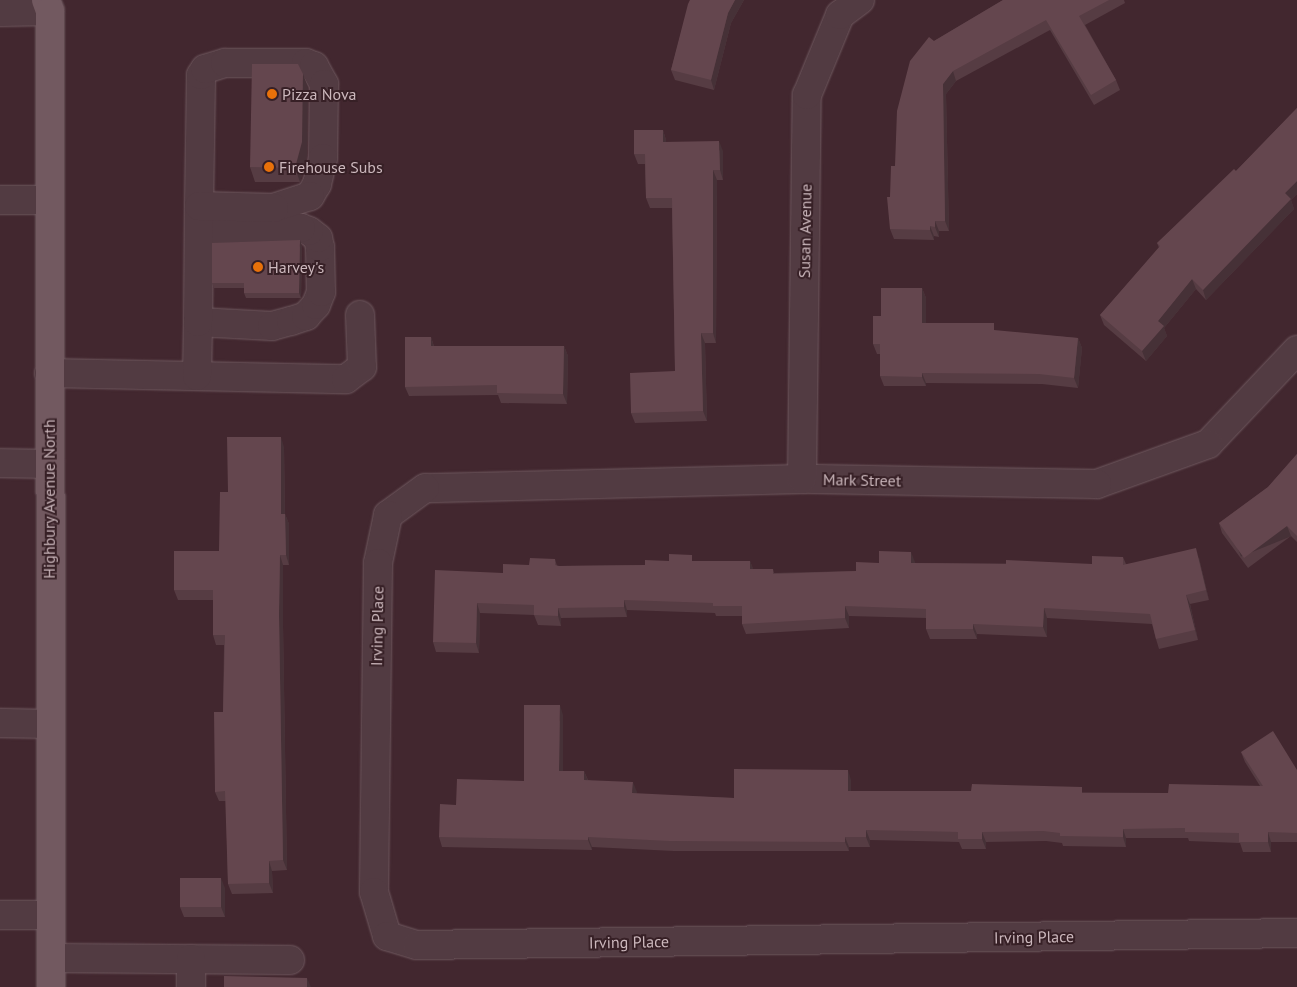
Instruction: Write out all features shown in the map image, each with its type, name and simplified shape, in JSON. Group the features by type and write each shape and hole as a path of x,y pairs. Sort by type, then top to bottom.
{"main road":[{"name":"Highbury Avenue North","path":"50,4 48,724 51,987"}],"street":[{"name":"Susan Avenue","path":"802,479 807,95 840,15 860,0"},
{"path":"0,12 50,4"},
{"path":"197,376 198,322 199,206 201,75 205,69 225,63 306,63 314,66 324,84 323,158 317,184 310,196 295,204 250,209 199,206"},
{"path":"0,200 49,200"},
{"path":"198,322 272,326 285,323 306,316 316,306 321,292 320,247 318,238 309,231 301,228 199,233"},
{"path":"49,373 346,378 362,367 360,315"},
{"name":"Mark Street","path":"388,514 425,488 802,479 1097,484 1208,444 1297,350"},
{"path":"0,463 50,464"},
{"name":"Irving Place","path":"388,514 378,564 374,892 388,936 416,945 1297,933"},
{"path":"0,723 48,724"},
{"path":"0,915 51,915"},
{"path":"51,958 290,960"},
{"path":"190,959 191,987"}],"building":[{"path":"690,0 735,0 728,13 711,80 671,70"},
{"path":"1003,0 1109,0 1079,16 1116,80 1091,95 1046,20 953,71 943,84 945,221 935,221 935,227 930,226 930,230 890,229 887,197 890,197 891,166 895,166 897,111 910,61 929,37 934,41"},
{"path":"252,64 298,64 303,74 302,142 295,168 250,167"},
{"path":"1297,108 1297,181 1285,193 1291,199 1203,290 1192,279 1158,321 1164,326 1142,351 1100,315 1160,246 1157,243 1234,169 1236,171"},
{"path":"634,130 663,130 663,142 719,141 720,170 713,170 713,333 701,333 703,411 631,413 630,373 675,371 672,198 646,198 645,154 634,154"},
{"name":"Harvey's","path":"300,240 299,293 244,293 244,283 212,283 212,243"},
{"path":"881,288 922,288 922,323 994,323 994,330 1078,338 1074,378 1039,374 922,373 922,377 880,376 880,344 873,344 873,316 881,316"},
{"path":"405,337 431,337 431,346 564,346 563,394 497,393 497,385 405,387"},
{"path":"227,437 281,437 281,514 285,514 286,555 280,555 279,614 283,860 269,861 269,883 228,884 225,791 215,792 214,712 223,712 225,635 213,635 213,590 174,590 174,551 219,551 220,492 228,492"},
{"path":"1297,454 1297,536 1287,526 1244,558 1219,523 1268,487"},
{"path":"1196,548 1206,590 1186,595 1195,630 1156,639 1150,614 1044,608 1043,627 973,624 973,629 926,629 926,609 845,606 845,618 742,624 742,606 713,606 713,603 624,600 624,607 558,608 558,616 534,615 534,605 477,603 476,643 433,642 435,570 503,573 503,564 529,565 530,558 555,559 555,565 559,566 645,565 645,560 669,561 669,554 692,555 692,561 750,561 750,569 773,569 773,574 856,571 856,562 879,563 879,551 911,552 911,563 1006,564 1006,560 1092,564 1092,556 1123,557 1123,565"},
{"path":"524,705 560,705 559,771 584,771 584,780 633,782 632,793 734,798 734,769 848,770 848,791 971,791 972,784 1082,787 1082,793 1168,793 1169,784 1263,786 1241,752 1273,731 1297,770 1297,833 1268,832 1268,842 1239,842 1239,833 1185,832 1185,828 1123,829 1123,837 1060,836 1060,833 1043,831 982,832 982,839 958,839 958,832 866,830 866,837 845,837 845,842 670,841 588,837 588,840 439,837 440,804 456,805 457,779 524,781"},
{"path":"180,878 221,878 221,907 180,907"},
{"path":"224,976 307,978 307,987 224,987"}],"place":[{"name":"Pizza Nova","path":"272,94"},
{"name":"Firehouse Subs","path":"269,167"},
{"name":"Harvey's","path":"258,267"}]}
